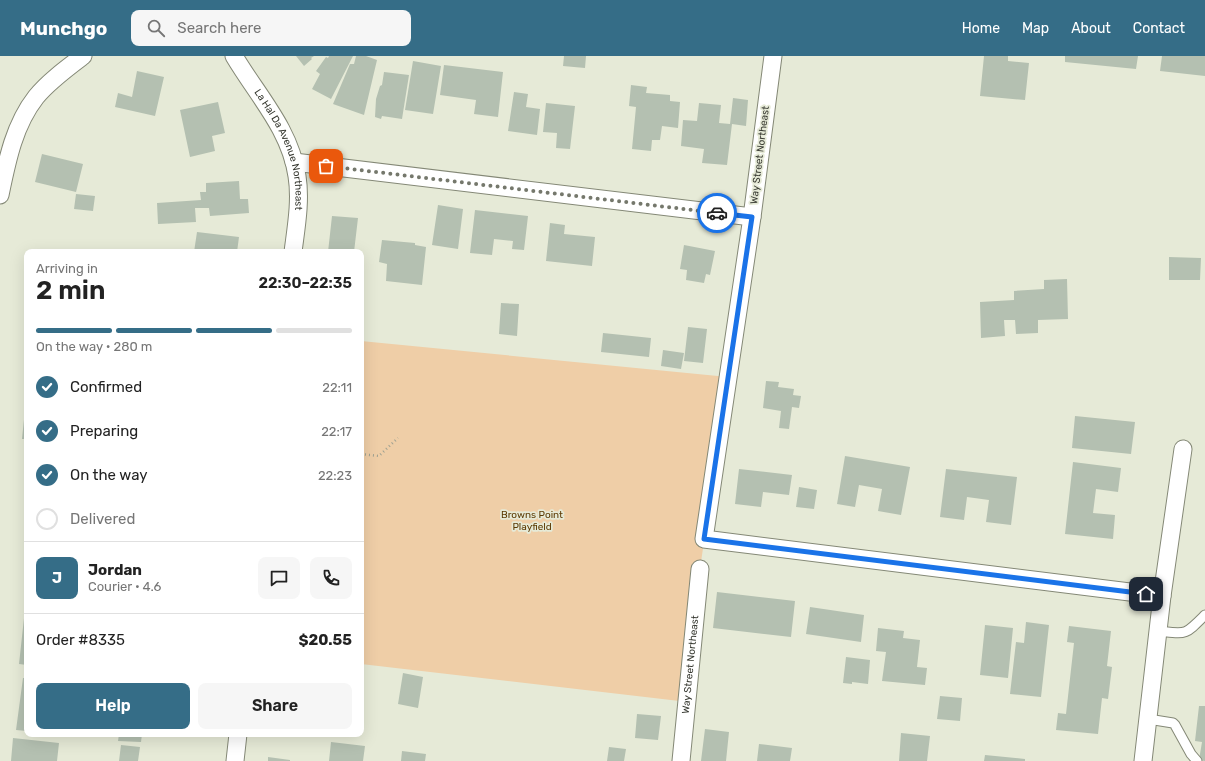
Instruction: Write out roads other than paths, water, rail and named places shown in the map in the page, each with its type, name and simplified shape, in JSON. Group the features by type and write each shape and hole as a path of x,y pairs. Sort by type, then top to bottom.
{"street":[{"path":"0,195 7,160 20,122 36,97 59,75 83,56"},
{"name":"La Hal Da Avenue Northeast","path":"234,56 269,108 284,134 294,162 297,178 298,198 293,249"},
{"name":"Way Street Northeast","path":"773,56 752,217 704,539 1162,596"},
{"path":"294,162 752,217"},
{"path":"1143,761 1162,596 1183,449"},
{"name":"Way Street Northeast","path":"681,761 700,569"},
{"path":"235,761 238,737"}],"lane":[{"path":"1158,631 1183,634 1205,615"},
{"path":"1148,719 1173,722 1191,754 1197,761"}],"park label":[{"name":"Browns Point Playfield","path":"532,520"}]}
